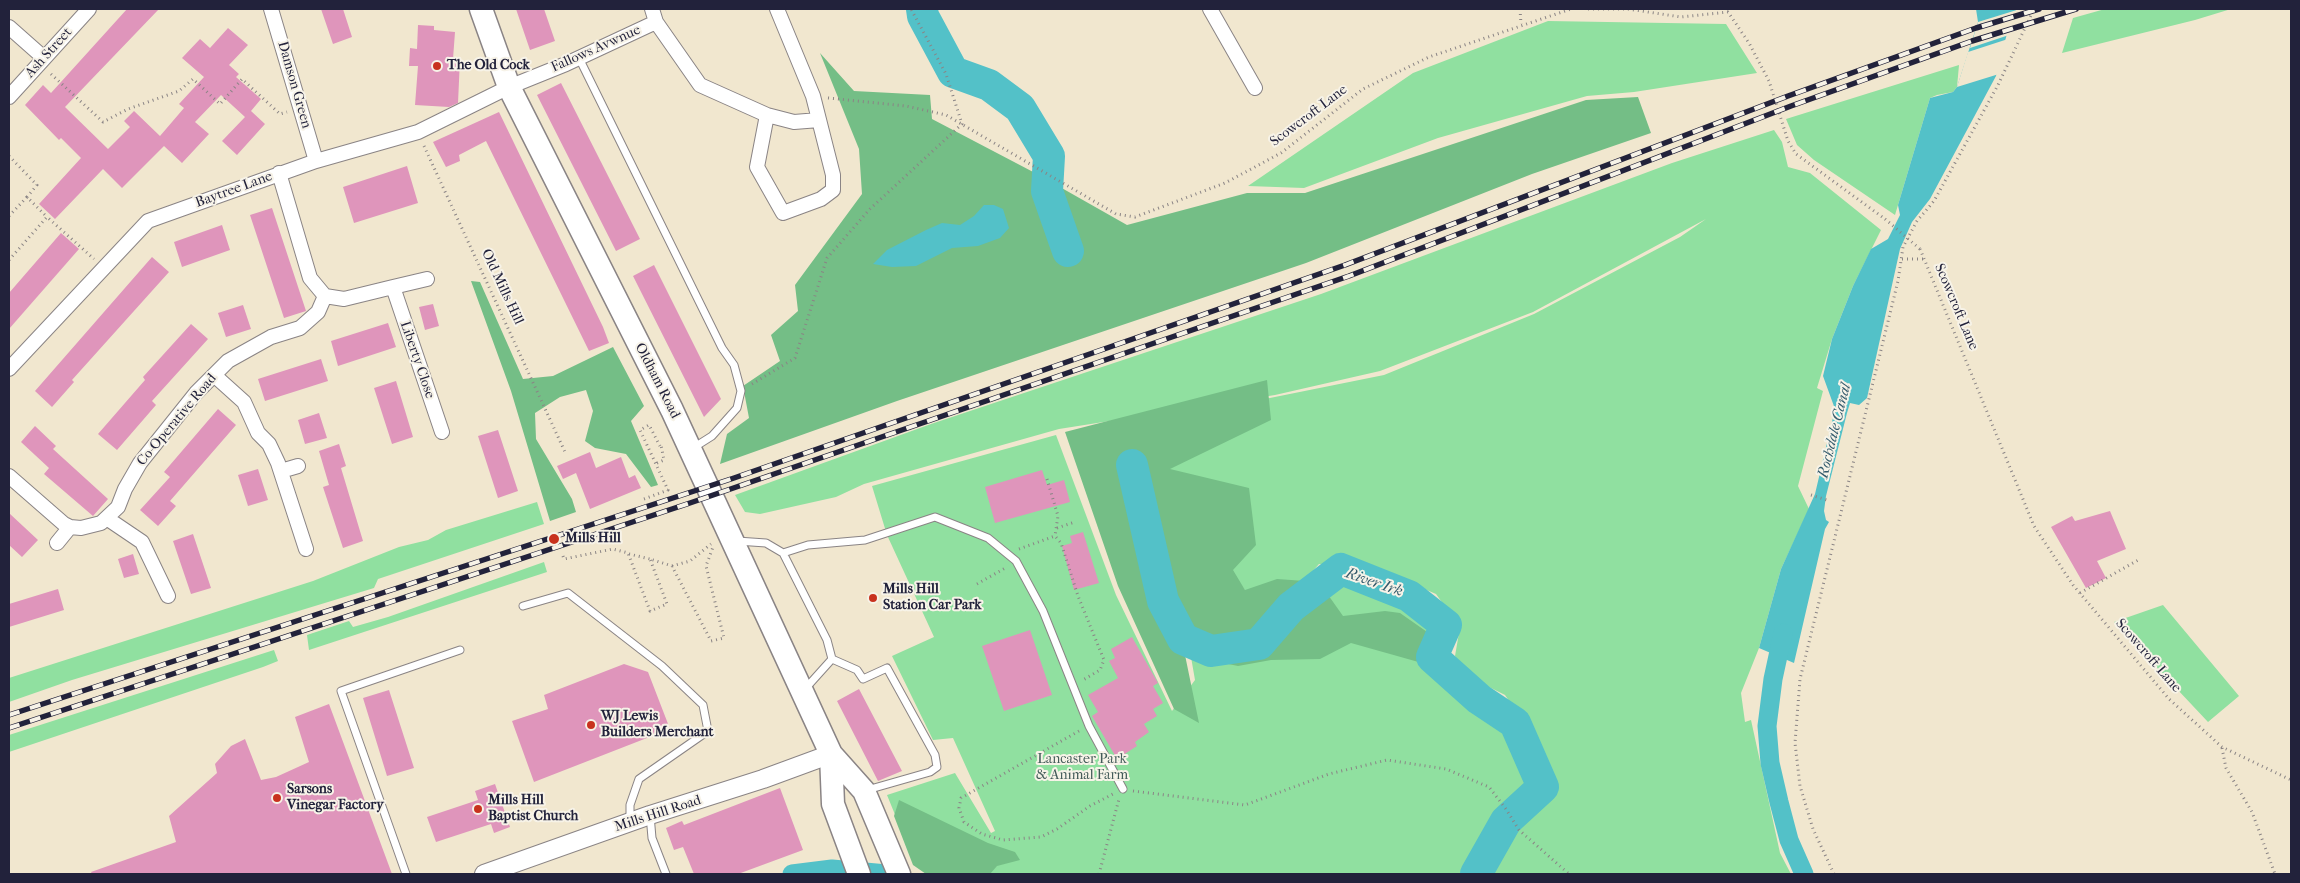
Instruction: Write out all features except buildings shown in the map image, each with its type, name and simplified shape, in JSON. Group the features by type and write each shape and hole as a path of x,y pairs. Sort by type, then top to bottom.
{"main road":[{"name":"Oldham Road","path":"481,9 508,87 690,449 720,544 804,691 832,754"},
{"path":"832,754 864,791 898,874"},
{"path":"832,754 834,804 859,874"}],"street":[{"name":"Ash Street","path":"9,97 89,9"},
{"name":"Damson Green","path":"271,9 316,161"},
{"path":"767,115 757,168 784,212 821,199 833,190 834,175 813,96 777,9"},
{"path":"1210,9 1255,88"},
{"path":"654,16 700,85 767,115 794,122 819,120"},
{"name":"Fallows Avwnue","path":"508,87 579,58 654,16"},
{"path":"9,27 42,60"},
{"name":"Baytree Lane","path":"9,369 148,221 279,173 418,132 508,87"},
{"path":"279,173 310,278 325,296 344,299 427,279"},
{"name":"Liberty Close","path":"393,288 442,432"},
{"name":"Co-Operative Road","path":"108,519 118,506 125,489 140,463 196,393 228,361 271,337 300,328 318,312 325,296"},
{"path":"214,375 244,402 258,432 269,444 281,471 306,549"},
{"path":"281,471 298,466"},
{"path":"9,476 70,527 95,526 108,519 142,542 168,596"},
{"path":"56,544 70,527"},
{"name":"Mills Hill Road","path":"484,874 650,815 762,780 832,754"}],"lane":[{"path":"579,58 722,348 734,365 741,391 738,408 712,436 690,449"},
{"path":"783,553 808,545 865,540 935,517 988,538 1016,561 1043,611 1089,726 1123,790"},
{"path":"720,544 766,543 783,553 827,640 832,659"},
{"path":"523,606 568,593 662,666 703,705 708,731 639,779 630,805 630,822"},
{"path":"406,874 341,691 460,650"},
{"path":"804,691 832,659"},
{"path":"832,659 857,670 863,679 887,668 935,756 937,767 930,772 864,791"},
{"path":"650,815 652,838 666,874"}],"path":[{"path":"741,391 795,358 827,258 870,209 962,124 946,74 911,9"},
{"path":"1520,9 1521,24"},
{"name":"Scowcroft Lane","path":"813,96 906,106 946,115 1116,214 1134,216 1225,183 1281,153 1363,89 1429,57 1521,24 1571,9"},
{"name":"Scowcroft Lane","path":"1588,9 1628,9 1681,17 1729,10 1769,81 1788,141 1796,154 1885,219 1920,249 2034,526 2080,594 2169,699 2222,747 2291,780"},
{"path":"1834,874 1814,829 1800,786 1795,743 1800,679 1904,247 1916,221 1934,201 1998,85 2034,9"},
{"path":"42,60 103,122 128,109 179,91 193,79 220,104 242,79 280,114 300,108"},
{"name":"Old Mills Hill","path":"418,132 565,452"},
{"path":"9,156 38,185 9,216"},
{"path":"27,197 104,268"},
{"path":"9,260 47,217"},
{"path":"1902,259 1924,259"},
{"path":"644,499 668,490 640,430 649,425 660,446 664,460 657,463"},
{"path":"660,446 666,443"},
{"path":"1048,479 1058,516 1055,536"},
{"path":"1811,495 1830,501"},
{"path":"1057,528 1075,522"},
{"path":"977,584 1016,561 1019,547 1055,536"},
{"path":"1055,536 1061,543 1078,596 1104,660 1100,670 1073,686"},
{"path":"672,566 711,641 724,638 706,566 720,544"},
{"path":"562,556 564,559 613,549 672,566 690,561 720,544"},
{"path":"628,553 650,611 667,604 650,559"},
{"path":"2080,594 2140,559"},
{"path":"1089,726 961,798 959,808 964,822 982,834 1003,840 1042,837 1090,806 1123,790 1245,805 1329,774 1387,760 1446,769 1489,787 1506,808 1519,830 1569,874"},
{"path":"2222,747 2226,768 2252,812 2275,874"},
{"path":"1099,874 1113,814 1123,790"}],"green space":[{"path":"2105,9 2231,9 2195,20 2062,53 2073,18"},
{"path":"1548,21 1726,24 1757,73 1634,92 1587,96 1438,138 1304,188 1248,186 1413,73"},
{"path":"820,53 854,91 930,95 932,119 1037,174 1127,225 1247,193 1305,193 1586,100 1638,97 1651,133 1532,174 1306,263 897,401 720,464 727,434 749,418 743,386 780,361 771,335 798,311 795,285 862,194 859,149"},
{"path":"1959,65 1957,87 1953,92 1930,98 1895,215 1814,160 1797,145 1786,119"},
{"name":"Lancaster Park & Animal Farm","path":"1774,130 1782,142 1788,167 1810,173 1881,230 1853,286 1832,339 1817,388 1823,391 1798,486 1809,509 1781,569 1759,648 1741,693 1745,722 1751,720 1780,853 1791,874 968,874 909,849 887,795 955,773 991,833 995,831 953,738 933,740 892,656 934,637 887,535 872,486 1056,435 1116,595 1172,711 1195,680 1191,657 1268,647 1318,594 1346,580 1407,599 1437,626 1429,658 1473,703 1500,718 1513,729 1525,758 1547,757 1505,695 1465,675 1455,656 1460,627 1436,594 1387,573 1319,564 1268,622 1126,427 1384,375 1534,314 1680,237 1706,219 1533,312 1380,371 1275,395 1059,429 864,484 836,497 760,514 745,512 735,495 931,424 1321,294 1672,163"},
{"path":"471,281 480,282 523,379 553,376 613,347 644,406 631,421 658,485 651,487 626,454 595,448 585,441 593,411 586,390 560,397 535,413 536,439 572,499 576,512 550,521 511,391"},
{"path":"1267,380 1271,420 1170,469 1249,488 1256,545 1233,570 1245,590 1277,579 1319,582 1343,616 1385,611 1400,613 1430,634 1422,663 1351,643 1320,659 1271,660 1238,666 1185,655 1199,723 1174,709 1118,586 1065,432"},
{"path":"537,502 544,524 378,579 374,588 72,680 9,702 9,678 313,581 399,547 428,540 446,530"},
{"path":"544,562 547,572 309,650 307,635 349,621 353,627 388,617"},
{"path":"2163,605 2239,696 2208,722 2114,622"},
{"path":"274,650 278,661 263,667 9,752 9,735"},
{"path":"899,800 988,843 1015,852 1020,860 997,866 990,874 926,874 913,865 894,816"}],"water":[{"path":"1976,9 2017,9 2010,22 1996,76 1930,199 1912,222 1900,249 1867,398 1859,405 1850,403 1847,413 1826,496 1824,511 1826,520 1829,522 1825,529 1794,663 1759,648 1781,569 1815,494 1835,409 1823,376 1832,339 1853,286 1871,249 1888,239 1900,215 1898,205 1930,98 1953,92 1957,87 1978,22"},
{"path":"984,205 994,205 1003,209 1009,228 1000,238 978,246 952,248 916,266 892,267 873,264 887,250 926,230 942,223 960,225 974,216"}],"pier":[{"path":"2020,9 2009,35 1970,48 1978,22"},
{"path":"2008,39 1999,74 1957,87 1968,52"}],"waterway":[{"name":"River Irk","path":"922,9 923,16 953,72 989,85 1020,108 1049,156 1047,191 1068,251"},
{"name":"River Irk","path":"1132,465 1163,601 1183,639 1211,651 1259,644 1291,607 1341,569 1409,596 1446,625 1432,657 1479,699 1515,723 1543,787 1506,821 1476,874"},
{"name":"Rochdale Canal","path":"1783,633 1773,679 1767,726 1770,763 1789,840 1804,874"},
{"name":"Rochdale Canal","path":"792,874 832,869 887,874"}],"railway":[{"path":"9,715 734,478 1345,265 1788,96 1976,28 2039,9"},
{"path":"9,728 687,504 1349,276 1791,106 1972,41 2076,9"}],"place":[{"name":"The Old Cock","path":"437,66"},
{"name":"Mills Hill","path":"554,539"},
{"name":"Mills Hill Station Car Park","path":"873,598"},
{"name":"WJ Lewis Builders Merchant","path":"591,725"},
{"name":"Sarsons Vinegar Factory","path":"277,798"},
{"name":"Mills Hill Baptist Church","path":"478,809"}]}
